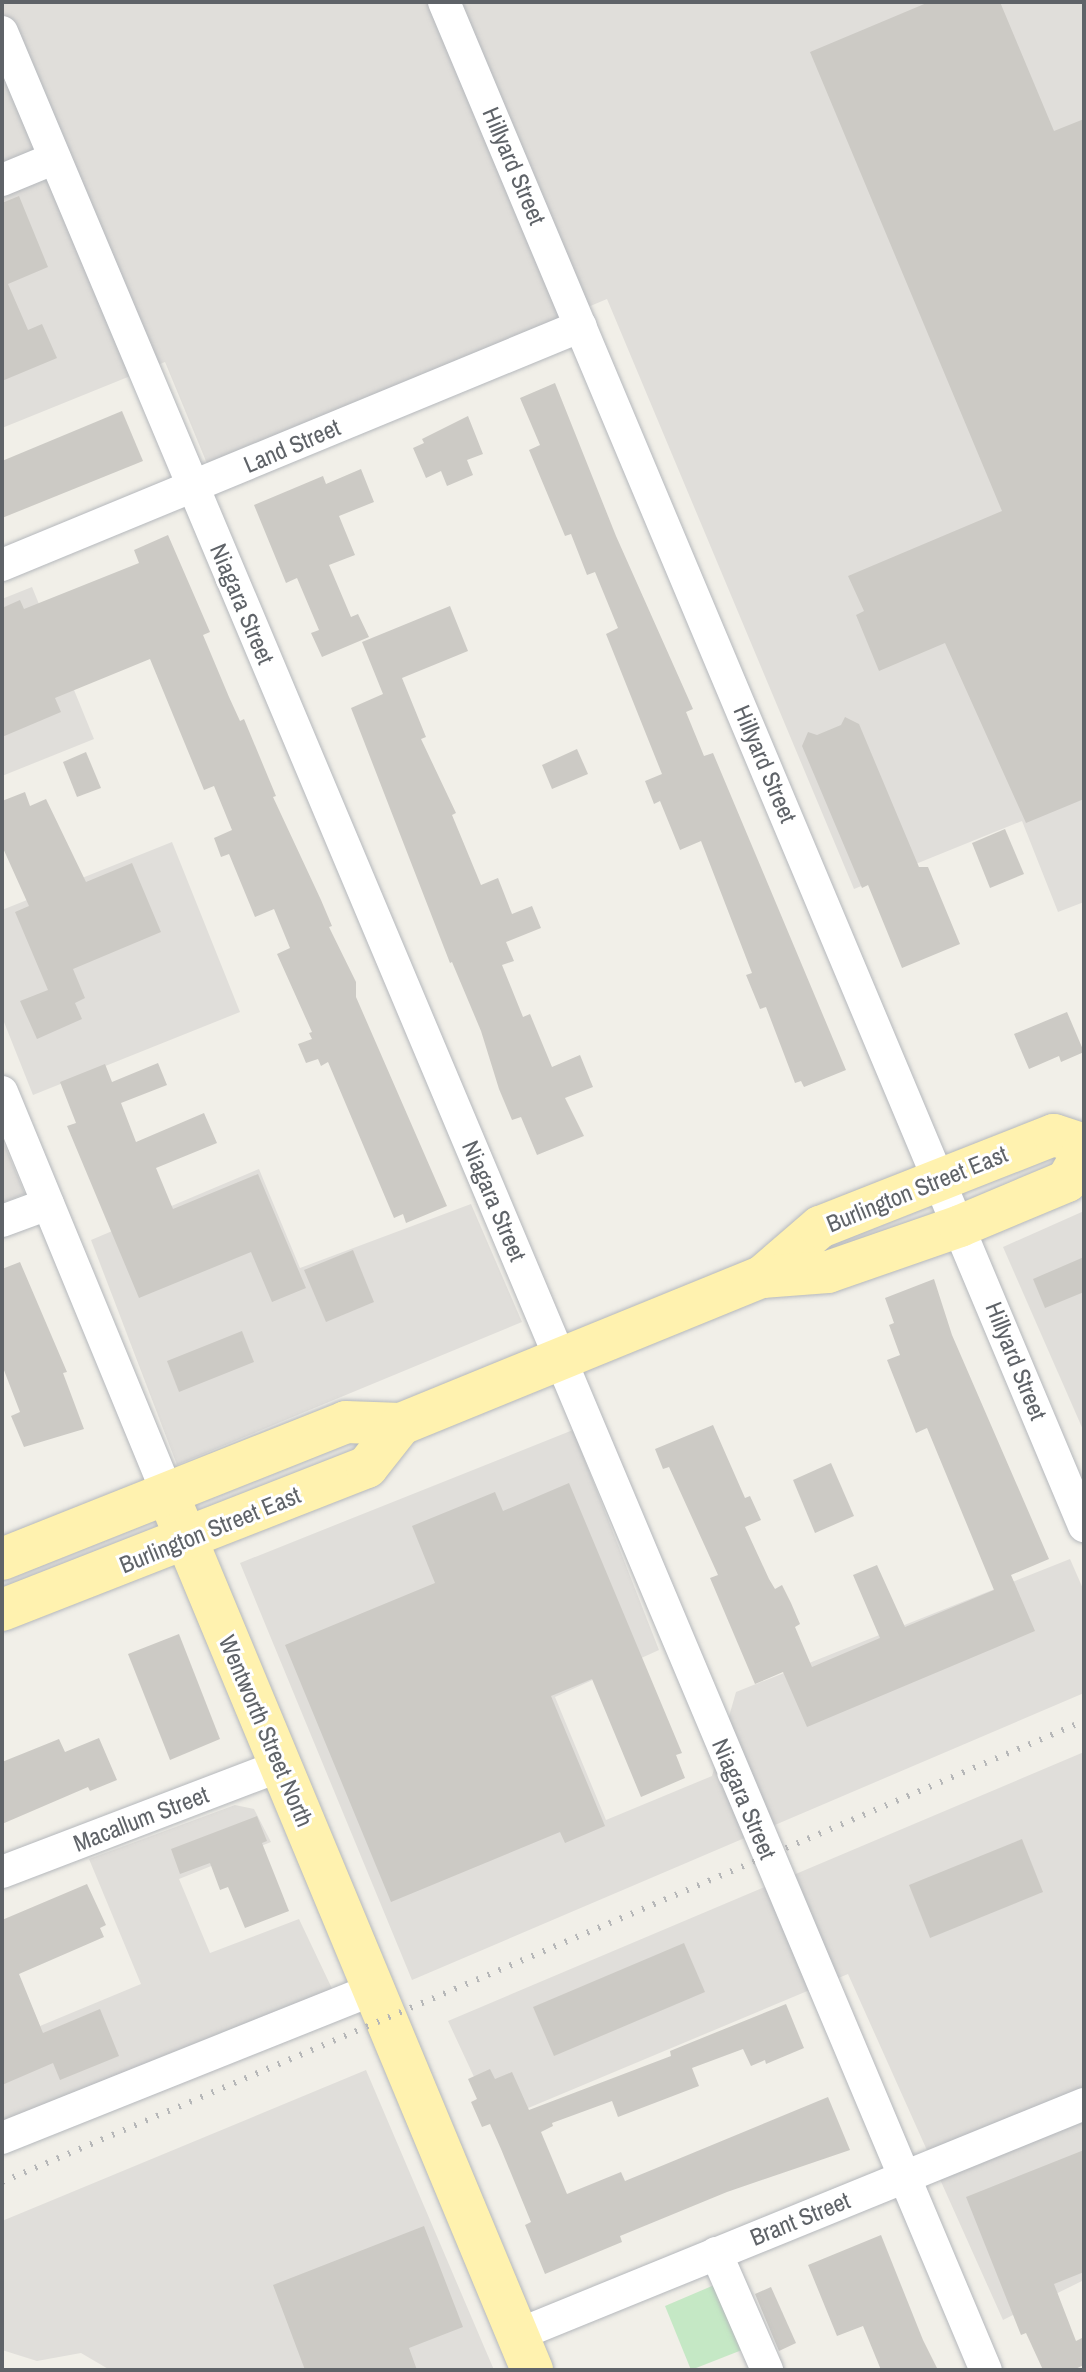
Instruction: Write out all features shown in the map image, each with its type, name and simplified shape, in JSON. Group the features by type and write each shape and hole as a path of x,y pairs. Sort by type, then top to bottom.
{"main road":[{"name":"Burlington Street East","path":"762,1277 820,1227 1054,1135 1084,1145"},
{"name":"Burlington Street East","path":"2,1559 346,1422 401,1424 762,1277 828,1272 960,1226 1067,1181 1084,1152"},
{"name":"Burlington Street East","path":"2,1610 367,1467 401,1424"},
{"name":"Wentworth Street North","path":"168,1495 524,2353"}],"street":[{"name":"Hillyard Street","path":"444,2 941,1179 1084,1526"},
{"name":"Niagara Street","path":"2,32 986,2370"},
{"path":"2,180 55,158"},
{"name":"Land Street","path":"2,565 581,326"},
{"name":"Wentworth Street North","path":"2,1092 168,1495"},
{"path":"2,1221 48,1204"},
{"name":"Macallum Street","path":"2,1872 280,1766"},
{"path":"2,2138 375,1989"},
{"name":"Brant Street","path":"524,2353 716,2253 1084,2104"},
{"path":"716,2253 767,2370"}],"shaded area":[{"path":"2,2 1084,2 1084,902 1058,912 1022,821 854,889 607,299 208,466 165,362 2,428"},
{"path":"32,587 94,739 2,776 2,599"},
{"path":"172,842 240,1012 33,1095 2,1017 2,910"},
{"path":"2,1139 25,1194 2,1203"},
{"path":"259,1169 300,1268 471,1204 522,1322 177,1465 91,1240"},
{"path":"1084,1211 1084,1432 1003,1247"},
{"path":"573,1430 659,1650 555,1697 606,1820 712,1776 736,1692 1070,1559 1084,1591 1084,1693 412,1980 240,1563"},
{"path":"1084,1752 1084,2280 1003,2320 848,1974 495,2122 448,2021"},
{"path":"235,1805 254,1809 271,1842 179,1879 210,1953 299,1919 336,1997 2,2131 2,1936 40,2026 141,1984 89,1859"},
{"path":"366,2070 494,2370 110,2370 81,2353 37,2361 2,2350 2,2221"}],"green space":[{"path":"719,2283 747,2348 691,2370 665,2306"}],"building":[{"path":"929,2 1000,2 1054,131 1084,119 1084,799 1026,823 945,643 879,671 856,615 864,611 848,576 1002,511 810,52"},
{"path":"19,196 48,267 8,284 28,330 42,324 57,358 2,381 2,203"},
{"path":"555,383 616,536 693,709 686,712 704,756 713,753 846,1070 804,1087 801,1081 795,1083 766,1007 760,1009 746,975 752,973 701,841 680,850 660,801 654,804 645,781 662,774 606,634 618,628 595,572 587,575 571,534 565,536 529,450 540,445 520,398"},
{"path":"122,411 143,461 2,518 2,461"},
{"path":"468,416 483,454 467,460 473,475 447,486 441,471 426,478 413,448 424,443 422,439"},
{"path":"361,469 374,502 339,516 355,555 329,565 351,617 358,614 369,637 322,657 311,633 319,630 297,578 286,583 254,505 323,476 326,484"},
{"path":"168,535 210,632 203,635 240,721 244,719 276,796 273,797 356,982 356,997 447,1206 406,1223 403,1214 394,1218 328,1062 321,1066 318,1059 306,1063 298,1044 312,1039 309,1033 312,1032 277,954 290,948 274,909 255,917 229,854 221,857 214,838 232,830 214,786 204,790 150,659 55,698 61,712 2,737 2,608 20,600 24,609 139,563 134,550"},
{"path":"450,606 468,651 402,678 426,737 421,739 456,813 452,815 481,885 498,878 512,914 532,906 541,928 506,942 514,961 502,965 523,1017 530,1014 552,1067 580,1055 593,1087 565,1098 584,1136 537,1155 521,1117 512,1120 499,1089 481,1031 450,963 351,708 383,694 362,642"},
{"path":"845,717 859,724 919,867 928,867 960,944 902,968 868,885 862,888 802,746 808,732 817,735 841,725"},
{"path":"577,749 588,774 552,789 542,765"},
{"path":"86,752 101,788 77,797 63,762"},
{"path":"25,792 30,806 46,799 86,882 132,863 161,932 73,969 85,998 75,1003 82,1019 37,1039 20,1001 48,990 15,912 29,906 2,846 2,801"},
{"path":"1005,829 1024,874 990,888 972,843"},
{"path":"1067,1012 1084,1052 1061,1062 1059,1056 1029,1069 1014,1034"},
{"path":"158,1063 167,1085 121,1103 136,1142 204,1113 217,1143 156,1168 173,1209 258,1174 306,1288 272,1302 251,1252 139,1298 67,1126 76,1123 60,1082 105,1064 112,1082"},
{"path":"353,1250 374,1302 326,1322 304,1270"},
{"path":"1084,1257 1084,1292 1045,1308 1033,1279"},
{"path":"20,1262 67,1372 63,1373 84,1429 24,1447 11,1416 20,1412 2,1365 2,1269"},
{"path":"934,1279 952,1335 1049,1559 1011,1575 1035,1631 807,1727 783,1672 755,1684 710,1578 718,1575 669,1467 663,1469 655,1449 713,1425 745,1498 750,1496 761,1520 745,1527 775,1589 782,1585 791,1603 800,1624 795,1627 812,1667 880,1638 853,1575 877,1565 905,1627 994,1590 927,1428 916,1433 887,1360 900,1355 889,1325 894,1323 885,1298"},
{"path":"242,1331 254,1362 179,1392 167,1361"},
{"path":"831,1463 854,1516 815,1533 793,1480"},
{"path":"569,1483 682,1753 676,1755 685,1778 641,1797 592,1679 551,1696 605,1826 565,1843 560,1832 391,1902 285,1645 435,1583 412,1526 495,1492 503,1511"},
{"path":"179,1634 220,1739 170,1760 128,1654"},
{"path":"99,1738 117,1780 90,1791 88,1787 2,1824 2,1762 59,1739 65,1752"},
{"path":"257,1816 267,1841 262,1843 289,1911 245,1928 228,1887 220,1890 210,1863 180,1874 171,1849"},
{"path":"1022,1839 1043,1892 930,1938 909,1885"},
{"path":"87,1884 106,1925 100,1928 104,1937 19,1974 43,2033 100,2009 119,2056 60,2080 53,2063 2,2085 2,1920"},
{"path":"684,1943 705,1992 554,2056 533,2007"},
{"path":"786,2004 804,2048 766,2064 765,2060 751,2066 743,2049 692,2068 699,2086 618,2117 612,2101 552,2123 553,2126 541,2132 567,2194 621,2172 625,2181 828,2097 850,2150 727,2192 620,2236 622,2242 545,2274 525,2225 531,2222 490,2124 482,2127 471,2102 477,2099 468,2079 490,2069 495,2079 512,2072 529,2110 671,2056 670,2051"},
{"path":"1084,2150 1084,2272 1054,2284 1076,2341 1084,2337 1084,2365 1073,2370 1043,2370 1026,2333 1021,2335 966,2197"},
{"path":"424,2226 463,2327 409,2348 417,2370 305,2370 273,2285"},
{"path":"881,2235 938,2370 881,2370 863,2326 837,2336 808,2265"},
{"path":"771,2287 796,2343 779,2351 755,2294"}],"railway":[{"path":"2,2182 1084,1721"}]}
